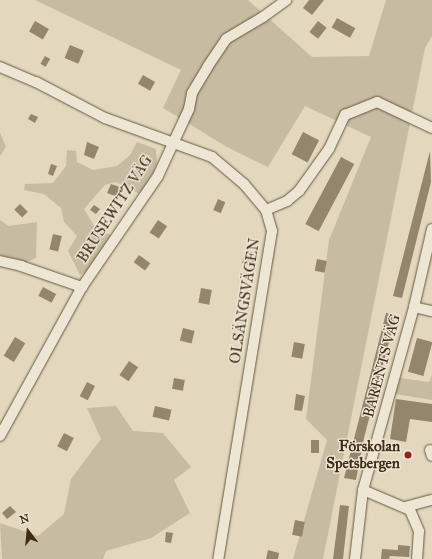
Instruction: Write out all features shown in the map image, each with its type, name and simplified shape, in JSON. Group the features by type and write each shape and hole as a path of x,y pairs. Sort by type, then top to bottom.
{"street":[{"name":"BRUSEWITZ VÄG","path":"0,436 82,287 158,176 189,109 192,93 226,39 263,17 286,0"},
{"name":"OLSÄNGSVÄGEN","path":"0,67 36,82 105,118 212,157 244,184 266,210 272,231 218,559"},
{"path":"266,210 287,201 299,191 329,149 346,115 377,102 432,128"},
{"name":"BARENTS VÄG","path":"355,559 363,490 414,307 432,229"},
{"path":"0,261 21,266 82,287"},
{"path":"414,307 432,311"},
{"path":"363,490 405,507 415,518 419,531 417,559"},
{"path":"405,507 432,500"}],"shaded area":[{"path":"35,0 248,0 312,57 369,56 386,0 432,0 432,36 425,48 323,559 293,559 327,440 306,419 329,240 371,137 305,106 268,167 227,147 163,108 181,70"},
{"path":"0,133 6,147 0,156"},
{"path":"137,142 156,149 157,162 150,185 140,194 116,182 105,185 84,209 96,229 111,235 89,270 80,275 68,251 77,236 64,222 61,208 44,194 24,190 25,184 53,183 66,166 67,150 76,151 77,162 93,170 117,166 130,155"},
{"path":"0,220 9,226 37,222 36,258 25,263 0,255"},
{"path":"432,375 432,400 395,394 400,378 429,382"},
{"path":"116,406 133,431 163,433 191,467 174,480 190,513 151,538 106,551 103,559 2,559 0,523 38,536 64,514 71,479 101,439 87,408"}],"building":[{"path":"309,0 324,0 312,15 303,8"},
{"path":"337,18 355,28 350,38 332,28"},
{"path":"35,21 49,29 43,39 29,31"},
{"path":"318,21 327,28 318,39 309,32"},
{"path":"70,45 84,51 78,64 65,58"},
{"path":"45,56 50,59 46,67 40,64"},
{"path":"143,75 155,82 150,91 138,84"},
{"path":"31,114 38,117 35,123 28,119"},
{"path":"303,132 319,140 308,162 292,154"},
{"path":"87,142 99,147 94,159 84,155"},
{"path":"430,151 431,182 402,298 393,296"},
{"path":"341,157 354,164 319,231 305,224"},
{"path":"51,164 57,166 53,176 48,174"},
{"path":"111,184 123,188 120,198 107,193"},
{"path":"218,199 225,202 221,213 213,210"},
{"path":"20,204 28,212 22,217 14,210"},
{"path":"94,205 100,209 96,214 90,210"},
{"path":"158,220 167,226 159,239 150,232"},
{"path":"53,234 62,236 58,252 49,250"},
{"path":"246,251 257,254 252,266 242,263"},
{"path":"139,255 150,263 145,271 134,262"},
{"path":"317,259 327,261 325,273 315,271"},
{"path":"43,287 56,294 52,303 38,296"},
{"path":"201,288 212,290 209,305 198,303"},
{"path":"386,313 396,315 364,438 356,480 344,478"},
{"path":"183,328 195,331 191,344 180,341"},
{"path":"15,337 25,343 14,362 4,356"},
{"path":"417,338 432,342 423,376 408,372"},
{"path":"294,342 305,344 302,359 291,357"},
{"path":"129,361 138,367 129,381 119,375"},
{"path":"174,378 185,380 183,391 172,389"},
{"path":"87,382 95,386 88,400 80,396"},
{"path":"296,394 305,396 302,411 294,410"},
{"path":"396,399 432,404 432,422 410,419 406,442 390,439"},
{"path":"155,406 172,410 169,421 153,417"},
{"path":"64,433 74,438 67,451 57,446"},
{"path":"311,440 319,440 319,453 311,453"},
{"path":"340,505 349,506 343,559 333,559"},
{"path":"10,506 16,512 7,519 2,513"},
{"path":"295,520 305,522 302,537 292,535"},
{"path":"166,532 173,533 171,543 165,542"},
{"path":"398,545 410,546 409,557 390,556 389,559 381,559 382,549 398,550"},
{"path":"268,550 279,553 278,559 266,559"}],"place":[{"name":"Förskolan Spetsbergen","path":"408,455"}]}
